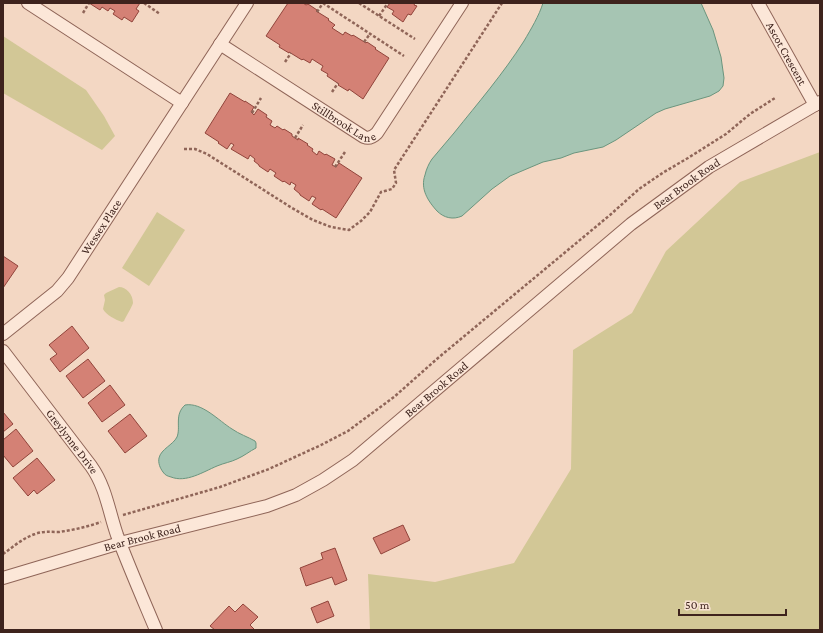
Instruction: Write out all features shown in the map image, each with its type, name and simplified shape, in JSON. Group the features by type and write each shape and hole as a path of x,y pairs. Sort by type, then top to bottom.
{"street":[{"path":"28,3 182,103"},
{"name":"Wessex Place","path":"3,334 51,296 67,280 247,3"},
{"name":"Stillbrook Lane","path":"220,44 364,137 370,138 377,133 462,3"},
{"name":"Ascot Crescent","path":"758,3 817,104"},
{"name":"Bear Brook Road","path":"3,578 120,543 267,506 296,495 323,480 353,460 631,224 709,167 817,104"},
{"name":"Greylynne Drive","path":"3,351 96,474 102,487 111,519 120,543 156,630"}],"path":[{"path":"82,13 89,3"},
{"path":"144,3 160,14"},
{"path":"317,12 323,3 404,56"},
{"path":"359,3 415,39"},
{"path":"379,16 388,3"},
{"path":"364,42 370,34"},
{"path":"285,62 291,53"},
{"path":"332,92 338,83"},
{"path":"252,113 261,98"},
{"path":"132,513 220,487 269,469 348,431 394,397 438,358 610,215 639,189 726,134 750,114 775,98"},
{"path":"295,138 303,125"},
{"path":"335,167 345,152"},
{"path":"3,554 32,535 44,532 58,532 86,527"}],"shaded area":[{"path":"543,3 701,3 713,30 721,57 724,78 723,86 719,91 710,96 656,113 603,147 574,153 543,162 510,176 492,189 462,216 455,218 446,217 437,211 424,190 425,173 432,159 508,65 535,22"},
{"path":"3,36 86,90 104,116 115,136 102,150 3,93"},
{"path":"820,152 820,630 370,630 368,574 435,582 514,563 571,469 573,350 632,313 666,251 740,182"},
{"path":"157,212 185,230 149,286 122,268"},
{"path":"119,287 124,288 129,292 133,300 124,321 122,322 114,319 103,309 105,300 104,295"},
{"path":"185,405 198,406 204,409 227,426 255,441 256,448 237,459 188,478 183,479 166,475 160,467 159,458 162,452 177,437 180,413"}],"building":[{"path":"89,3 140,3 136,9 139,11 132,22 124,17 122,20 113,14 115,11 110,8 108,11 102,7 100,10"},
{"path":"288,3 308,4 335,25 332,28 343,35 345,32 366,43 367,42 389,58 363,99 349,89 348,91 338,85 339,84 327,76 328,74 321,70 323,66 312,59 310,63 303,59 302,60 279,47 280,45 266,36"},
{"path":"390,3 415,3 414,5 417,6 411,15 408,14 403,22 392,14 394,11 387,7"},
{"path":"230,93 254,107 251,112 254,115 258,109 267,115 266,117 272,121 270,125 275,128 277,126 283,130 284,129 298,140 298,138 308,144 307,145 313,149 312,151 317,155 319,151 335,159 332,165 336,167 339,163 362,178 336,218 312,204 316,198 312,196 309,201 294,189 296,185 291,182 290,185 284,181 283,182 274,176 276,173 270,169 268,172 259,166 254,161 255,159 250,155 248,159 231,149 234,145 231,143 227,149 205,133"},
{"path":"3,256 18,266 3,288"},
{"path":"72,326 89,348 60,372 50,359 57,354 49,345"},
{"path":"88,359 105,381 83,398 66,376"},
{"path":"110,385 125,405 102,422 88,403"},
{"path":"3,412 13,424 3,432"},
{"path":"130,414 147,436 125,453 108,431"},
{"path":"16,429 33,451 13,467 3,455 3,440"},
{"path":"37,458 55,480 37,494 34,490 28,496 13,478"},
{"path":"403,525 410,540 381,554 373,538"},
{"path":"335,548 347,580 335,585 332,577 306,586 300,568 323,559 321,553"},
{"path":"328,601 334,616 317,623 311,608"},
{"path":"243,604 258,617 250,625 255,630 215,630 210,626 229,606 235,612"}]}
